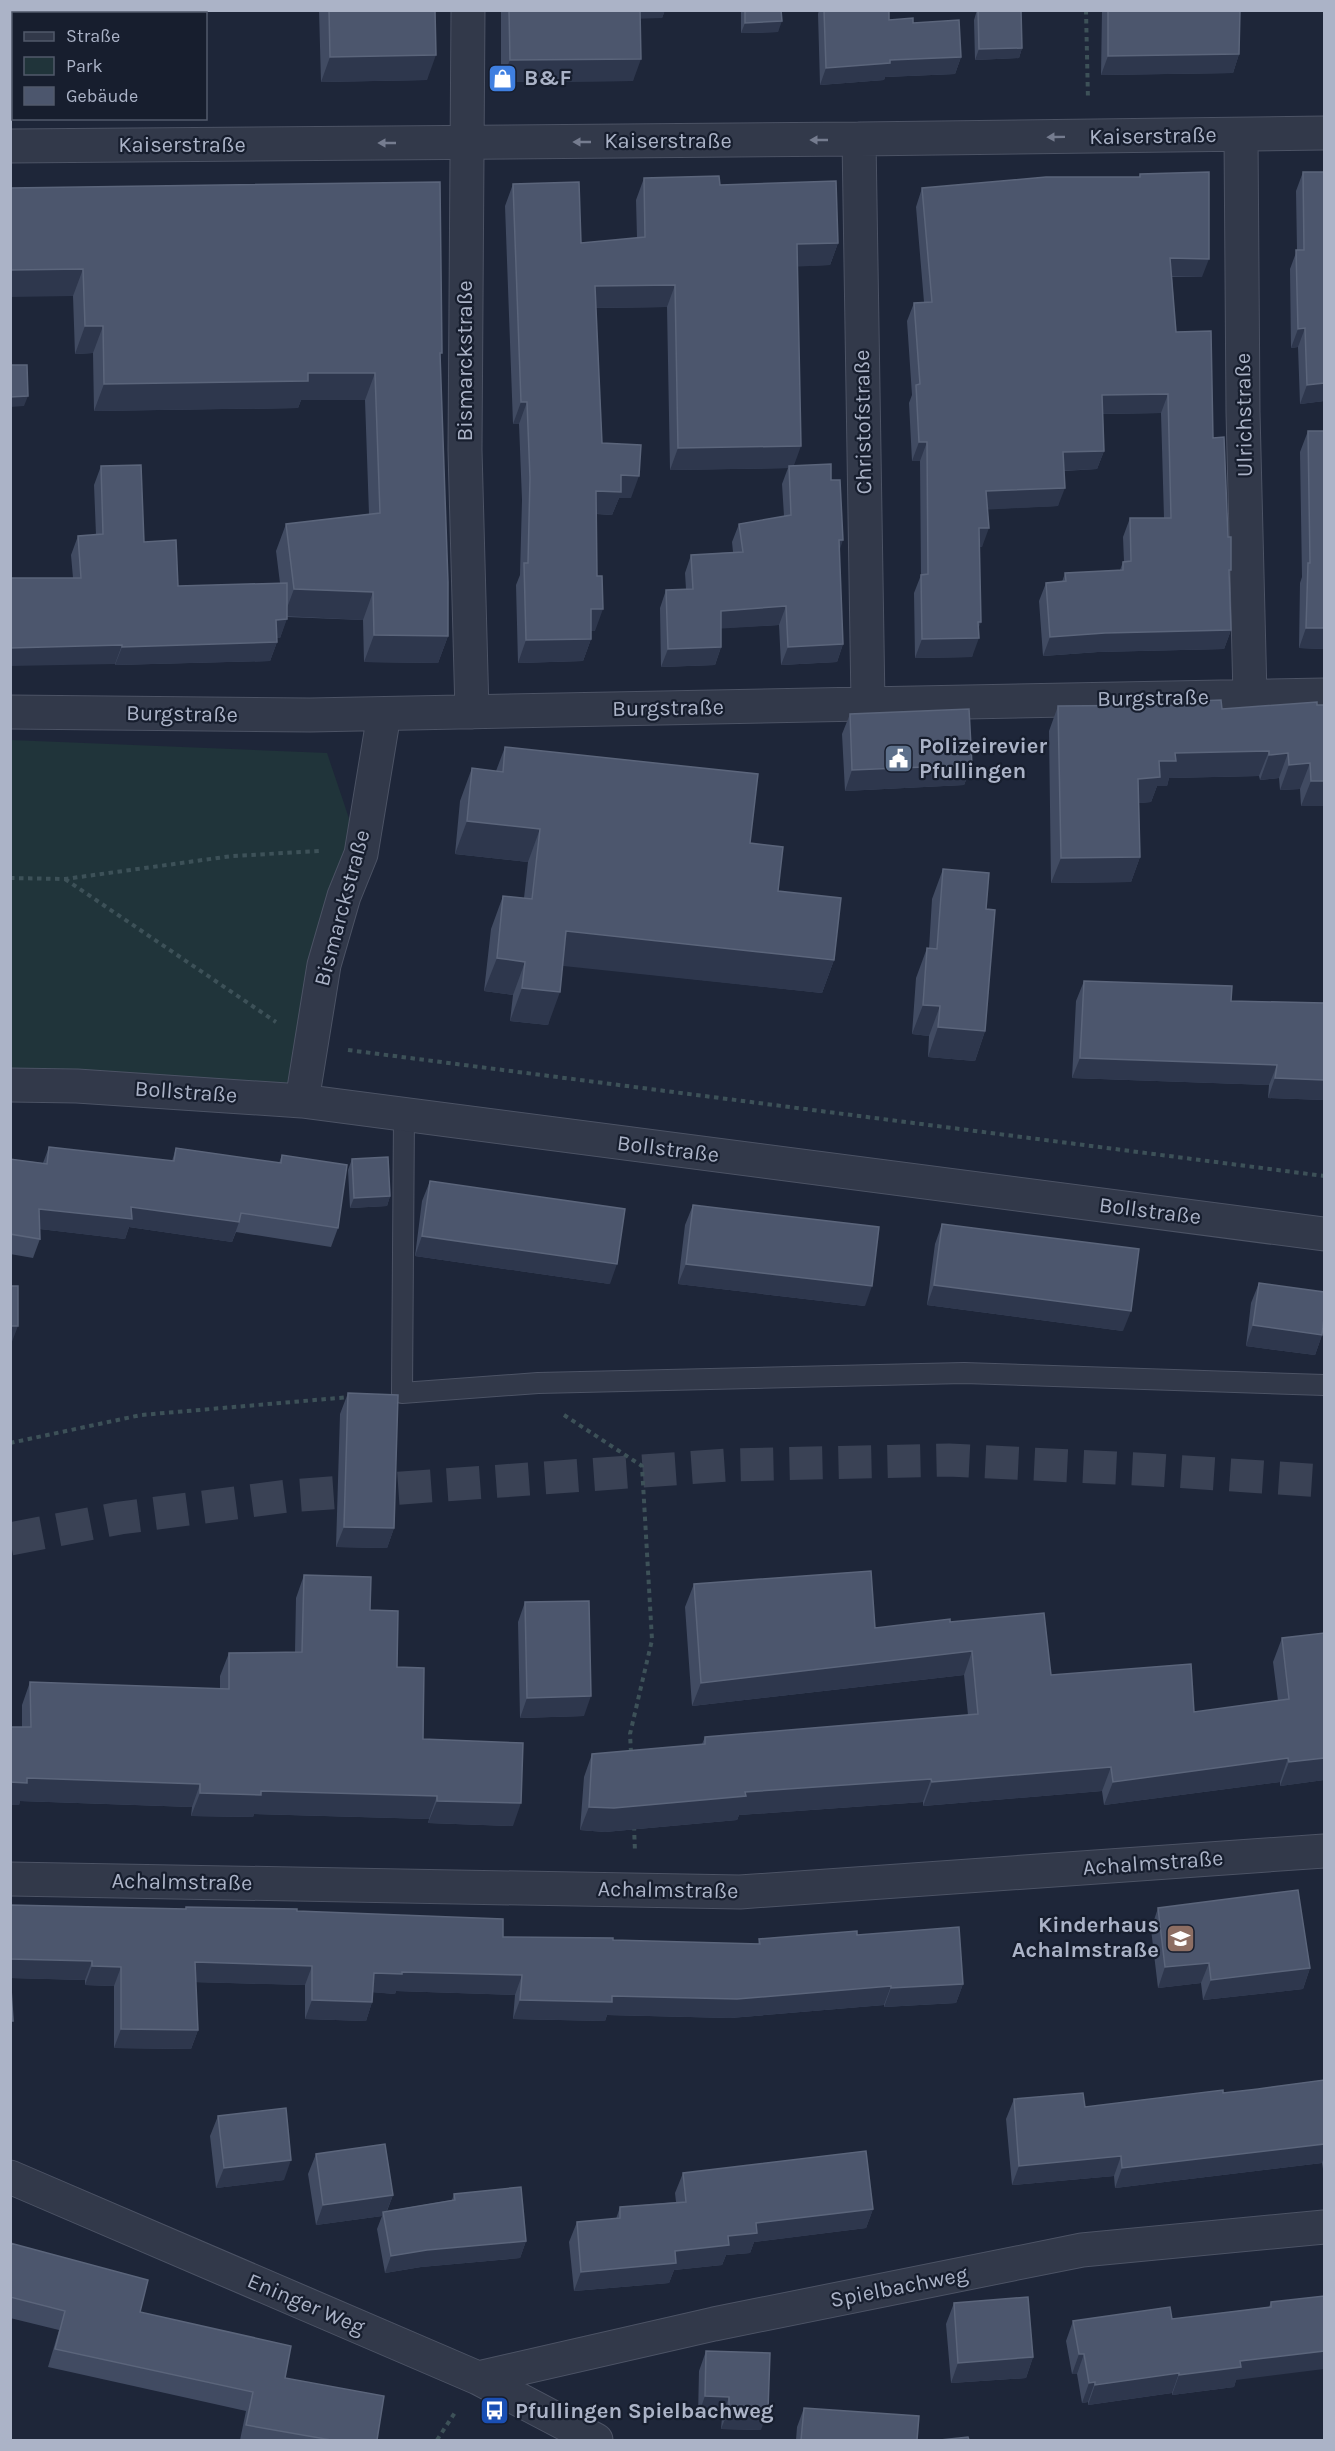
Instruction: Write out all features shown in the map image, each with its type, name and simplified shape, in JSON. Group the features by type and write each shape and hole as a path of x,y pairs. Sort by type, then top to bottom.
{"street":[{"name":"Bismarckstraße","path":"468,10 465,450 472,712"},
{"name":"Kaiserstraße","path":"10,146 1324,133"},
{"name":"Ulrichstraße","path":"1241,135 1243,424 1250,696"},
{"name":"Christofstraße","path":"859,139 868,704"},
{"name":"Burgstraße","path":"10,712 384,714 1324,695"},
{"name":"Bismarckstraße","path":"302,1101 330,939 361,854 384,714"},
{"name":"Bollstraße","path":"10,1085 87,1086 302,1101 1324,1234"},
{"name":"Achalmstraße","path":"10,1879 740,1892 1324,1851"},
{"name":"Eninger Weg","path":"10,2176 478,2378 596,2440"},
{"name":"Spielbachweg","path":"478,2378 714,2324 1082,2250 1324,2227"}],"lane":[{"path":"404,1115 402,1393 538,1383 964,1373 1324,1384"}],"path":[{"path":"1086,10 1089,137"},
{"path":"10,878 65,879 232,856 300,851 333,850 361,854"},
{"path":"65,879 99,899 310,1045 1324,1176"},
{"path":"538,1383 551,1407 642,1466 652,1640 630,1734 631,1758"},
{"path":"10,1443 141,1415 402,1393"},
{"path":"634,1818 636,1890"}],"green space":[{"path":"11,740 327,753 361,854 302,1101 11,1085"}],"building":[{"path":"10,10 162,10 162,12 12,12 12,51 10,51"},
{"path":"329,10 435,10 436,55 330,57"},
{"path":"509,10 640,10 641,59 510,60"},
{"path":"745,10 781,10 782,21 745,23"},
{"path":"824,10 889,10 889,20 913,18 913,23 959,20 961,57 890,60 890,63 826,68"},
{"path":"978,10 1021,10 1022,48 979,49"},
{"path":"1108,10 1240,10 1239,54 1108,56"},
{"path":"1209,172 1209,259 1170,258 1176,332 1211,331 1213,438 1224,437 1228,537 1231,537 1231,570 1229,570 1231,630 1105,633 1050,637 1046,583 1066,581 1065,573 1123,570 1123,562 1131,561 1130,518 1171,518 1168,394 1102,395 1104,451 1063,452 1065,488 986,491 989,528 979,528 981,622 978,622 979,638 922,639 921,575 928,574 927,442 919,442 916,385 920,384 914,303 932,302 922,188 1046,177 1140,177 1140,174"},
{"path":"1303,172 1324,172 1324,383 1307,385 1305,328 1298,329 1296,250 1304,250"},
{"path":"719,176 720,185 836,181 838,243 797,244 801,446 678,448 675,285 595,286 602,443 641,445 639,476 621,475 621,492 596,491 597,576 602,576 603,609 591,609 591,639 526,640 524,563 528,563 530,478 527,402 521,402 513,184 579,182 581,243 645,237 644,178"},
{"path":"440,182 442,353 440,353 448,636 374,635 373,592 294,589 286,524 380,513 375,373 308,373 308,381 104,384 103,326 85,326 83,269 10,270 10,188"},
{"path":"10,365 27,365 28,396 10,397"},
{"path":"1308,431 1324,431 1324,628 1306,628 1308,563 1310,563"},
{"path":"831,464 831,480 840,480 843,540 839,540 843,644 788,647 786,606 721,611 721,647 668,649 666,590 693,589 691,555 743,552 739,524 791,515 789,466"},
{"path":"141,465 144,542 176,540 178,586 287,583 287,619 276,620 277,642 10,648 10,578 81,578 78,536 103,534 101,466"},
{"path":"1221,700 1222,709 1317,702 1317,705 1324,705 1324,781 1311,781 1310,763 1289,765 1288,753 1269,755 1269,751 1175,753 1176,761 1159,761 1160,777 1138,779 1140,857 1061,858 1058,706 1173,705 1173,702"},
{"path":"969,709 972,765 852,770 850,714"},
{"path":"505,747 758,774 750,843 783,847 778,891 841,898 834,960 566,931 560,992 522,988 525,962 497,958 503,896 532,899 540,829 467,821 472,768 503,772"},
{"path":"943,869 989,873 986,909 995,910 985,1031 938,1027 940,1006 923,1005 927,948 937,949"},
{"path":"1084,981 1232,986 1231,1001 1324,1003 1324,1080 1275,1078 1277,1065 1080,1058"},
{"path":"49,1147 174,1161 176,1148 281,1163 282,1155 347,1165 338,1228 241,1213 239,1222 131,1207 132,1219 39,1209 40,1239 10,1234 10,1159 47,1164"},
{"path":"388,1157 390,1196 354,1198 352,1159"},
{"path":"430,1181 625,1209 617,1264 422,1236"},
{"path":"693,1205 879,1227 872,1286 686,1264"},
{"path":"942,1224 1139,1249 1131,1311 934,1285"},
{"path":"1259,1283 1324,1292 1322,1335 1253,1325"},
{"path":"10,1286 18,1286 18,1326 10,1326"},
{"path":"348,1393 398,1395 394,1528 344,1527"},
{"path":"871,1571 875,1628 950,1619 950,1622 1044,1613 1051,1675 1191,1664 1194,1712 1289,1699 1282,1638 1324,1633 1324,1758 1289,1762 1288,1758 1113,1782 1111,1767 932,1782 931,1779 745,1792 746,1796 614,1808 589,1807 592,1754 705,1744 705,1737 978,1714 972,1651 701,1683 694,1584"},
{"path":"304,1575 371,1577 370,1610 398,1611 397,1667 424,1668 423,1739 523,1743 521,1803 437,1801 437,1796 261,1791 261,1795 200,1793 200,1784 27,1778 27,1783 10,1782 10,1727 31,1727 30,1682 229,1689 229,1653 302,1652"},
{"path":"589,1601 591,1696 527,1698 525,1602"},
{"path":"1298,1890 1310,1968 1211,1980 1209,1963 1165,1967 1158,1908"},
{"path":"10,1905 297,1909 297,1911 503,1919 503,1937 613,1938 613,1940 760,1944 759,1939 857,1931 857,1935 959,1927 963,1984 891,1988 891,1986 737,1999 612,1996 612,2002 520,2000 522,1975 402,1972 402,1974 374,1973 372,2002 312,2000 312,1966 195,1962 198,2030 121,2029 121,1967 92,1966 92,1961 10,1959"},
{"path":"10,1972 13,2021 10,2021"},
{"path":"1324,2080 1324,2144 1122,2168 1121,2156 1019,2166 1014,2099 1083,2093 1085,2107"},
{"path":"286,2108 291,2160 224,2168 218,2116"},
{"path":"385,2144 393,2195 323,2205 316,2154"},
{"path":"866,2151 873,2209 756,2223 757,2233 728,2236 729,2245 675,2251 676,2263 581,2272 577,2222 620,2218 620,2207 686,2202 683,2173"},
{"path":"521,2187 526,2241 427,2250 391,2256 383,2212 455,2200 454,2194"},
{"path":"10,2243 148,2280 140,2312 291,2346 285,2378 384,2396 377,2440 331,2440 246,2425 253,2392 55,2349 65,2311 10,2297"},
{"path":"1324,2296 1324,2351 1240,2361 1241,2367 1095,2385 1095,2382 1089,2383 1084,2354 1079,2354 1073,2321 1170,2307 1172,2319 1271,2307 1271,2302"},
{"path":"1028,2297 1033,2357 958,2363 954,2303"},
{"path":"706,2351 770,2353 768,2410 729,2409 729,2397 705,2396"},
{"path":"804,2408 919,2416 917,2440 801,2440"},
{"path":"968,2437 969,2440 940,2440"}],"tunnel":[{"path":"10,1539 120,1518 288,1496 728,1465 949,1460 1324,1481"}],"place":[{"name":"B&F","path":"503,78"},
{"name":"Polizeirevier Pfullingen","path":"898,759"},
{"name":"Kinderhaus Achalmstraße","path":"1180,1938"},
{"name":"Pfullingen Spielbachweg","path":"494,2411"}]}
